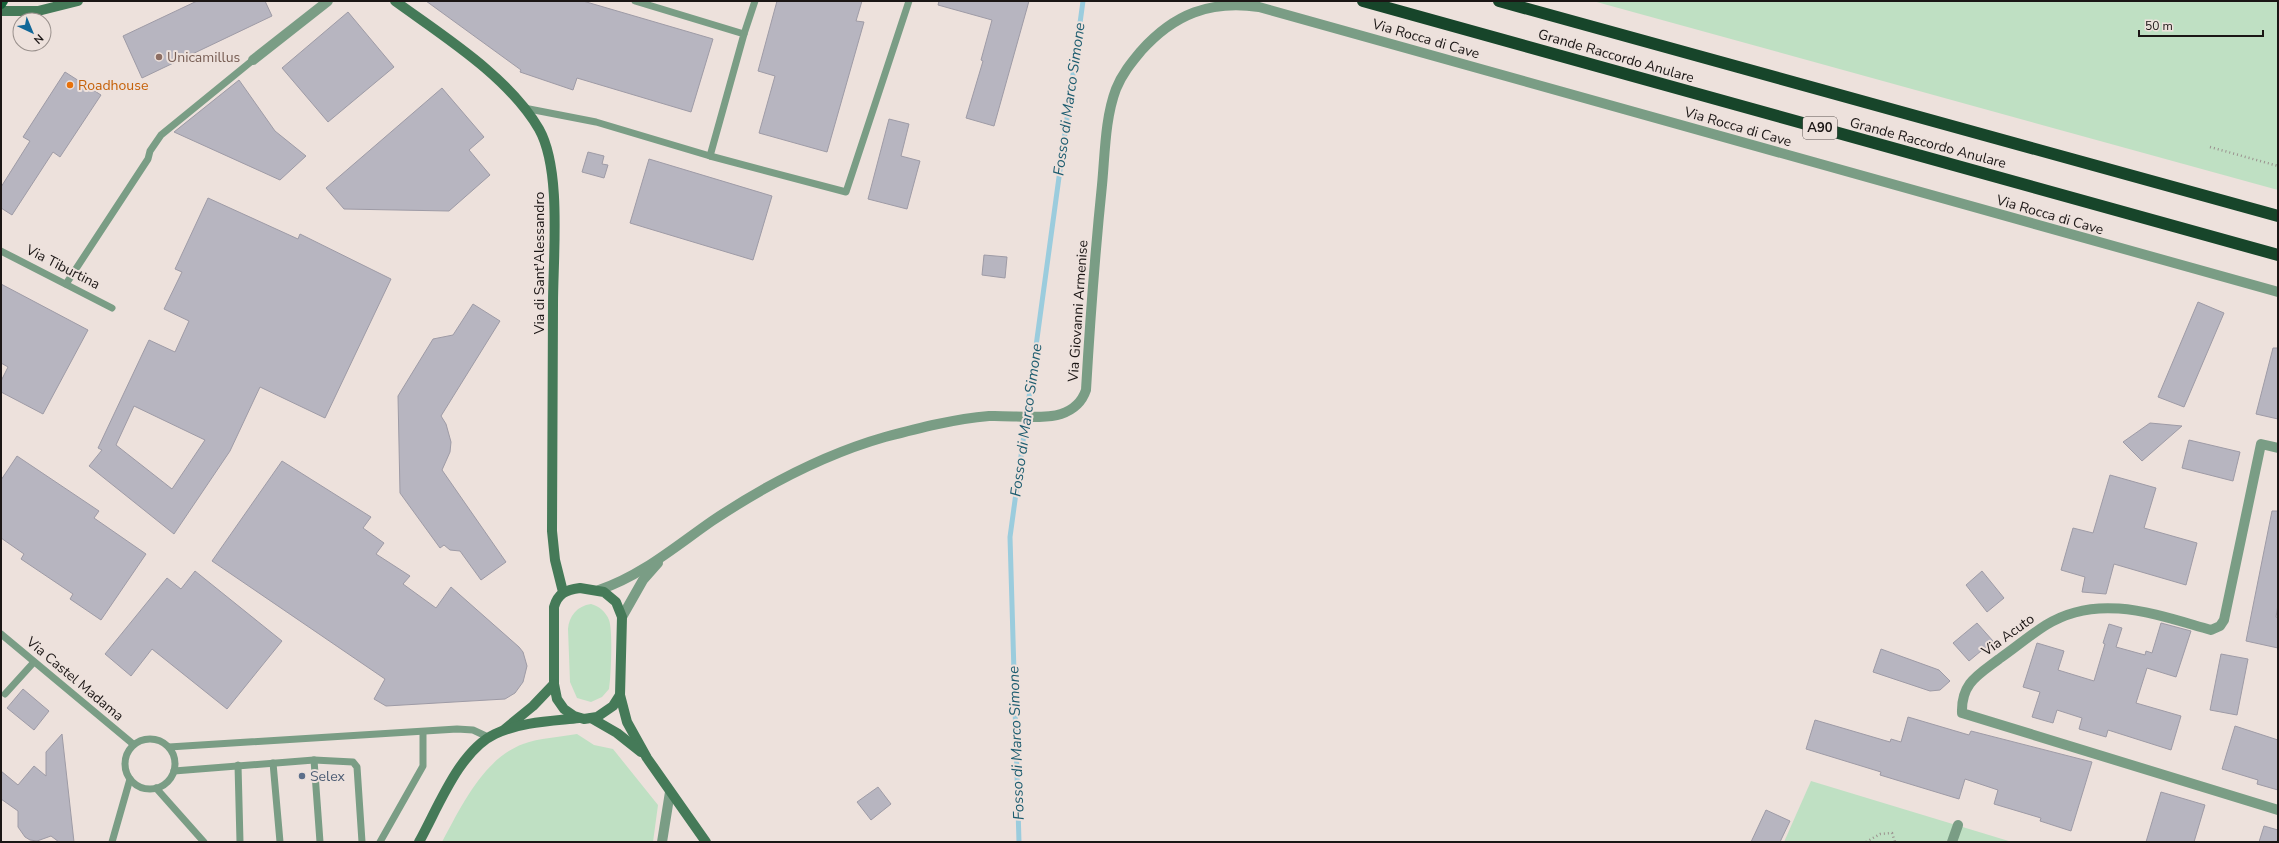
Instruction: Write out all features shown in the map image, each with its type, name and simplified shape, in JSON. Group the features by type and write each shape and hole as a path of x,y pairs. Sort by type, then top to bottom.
{"highway":[{"name":"Grande Raccordo Anulare","path":"1363,1 2278,255"},
{"name":"Grande Raccordo Anulare","path":"1499,1 2278,216"}],"street":[{"path":"1,11 38,11 78,1"},
{"path":"253,60 328,1"},
{"name":"Via di Sant'Alessandro","path":"395,1 483,68 524,108 543,137 552,172 552,531 555,560 563,592"},
{"name":"Via Giovanni Armenise","path":"599,590 628,578 778,480 831,456 872,441 912,430 976,417 1058,415 1072,409 1082,399 1086,390 1093,281 1107,132 1112,102 1122,76 1157,35 1186,15 1211,6 1226,4 1260,7"},
{"name":"Via Rocca di Cave","path":"1260,7 2278,292"},
{"name":"Via Acuto","path":"2278,448 2261,444 2224,620 2220,626 2211,630 2136,610 2118,607 2098,608 2075,612 2046,625 1970,680 1962,700 1962,713 2278,810"},
{"name":"Via Giovanni Armenise","path":"622,617 643,580 663,556"},
{"path":"579,718 570,714 561,705 554,684 553,613 556,601 563,592 580,588 599,590 616,602 622,617 620,695 627,722 647,758 706,842"},
{"path":"502,731 533,706 554,684"},
{"path":"419,842 463,762 472,750 488,737 502,731 540,722 591,718 608,711 620,695"},
{"path":"591,718 626,740 647,758"},
{"path":"662,842 670,792"},
{"path":"1952,842 1958,825"}],"lane":[{"path":"635,1 744,34"},
{"path":"710,156 744,34 755,1"},
{"path":"524,108 596,122 710,156 846,192 909,1"},
{"path":"66,284 148,159 155,143 169,127 253,60"},
{"name":"Via Tiburtina","path":"1,251 112,308"},
{"name":"Via Castel Madama","path":"1,634 133,744"},
{"path":"5,694 34,662"},
{"path":"169,747 175,763 174,772 170,779 156,788 142,788 130,779 124,765 128,750 133,744 144,739 156,739 169,747 469,730 488,737"},
{"path":"380,842 423,766 422,732"},
{"path":"174,772 238,765 314,760 353,762 357,767 362,842"},
{"path":"314,760 320,842"},
{"path":"273,763 280,842"},
{"path":"238,765 240,842"},
{"path":"112,842 130,779"},
{"path":"156,788 204,842"}],"path":[{"path":"2210,147 2278,166"},
{"path":"1866,842 1880,834 1892,833 1895,842"}],"green space":[{"path":"1593,1 2278,1 2278,190"},
{"path":"591,604 602,610 609,620 611,665 609,689 602,697 591,702 577,698 570,682 568,629 570,620 575,612 586,605"},
{"path":"577,734 594,745 613,749 658,805 653,842 442,842 465,800 485,772 496,761 509,751 529,742"},
{"path":"1811,781 2012,842 1784,842"}],"building":[{"name":"Unicamillus","path":"197,1 265,1 272,16 142,78 123,36"},
{"path":"426,1 583,1 713,39 691,112 577,78 573,90 520,72 521,70"},
{"path":"777,1 862,1 856,21 864,22 827,152 759,133 775,76 758,71"},
{"path":"939,1 1029,1 994,126 966,118 983,61 981,60 992,20 938,5"},
{"path":"348,12 394,67 328,122 282,68"},
{"path":"65,72 101,95 60,157 53,152 12,215 1,208 1,187 30,141 23,137"},
{"path":"239,80 275,131 306,156 280,180 174,132"},
{"path":"442,88 484,137 469,150 490,175 449,211 344,209 326,188"},
{"path":"889,119 909,124 901,156 920,161 907,209 868,199"},
{"path":"588,152 604,156 602,164 608,165 604,178 582,172"},
{"path":"649,159 772,196 753,260 630,223"},
{"path":"208,198 298,239 300,234 391,279 325,418 260,387 230,451 174,534 89,466 102,450 98,448 149,340 175,352 189,321 164,309 182,272 175,269","holes":["134,406 205,440 172,489 116,445"]},
{"path":"984,255 1007,257 1005,278 982,275"},
{"path":"1,284 88,330 43,414 1,392 1,381 8,367 1,363"},
{"path":"2198,302 2224,313 2184,407 2158,397"},
{"path":"473,304 500,321 441,416 446,424 451,442 450,452 442,470 506,562 481,580 460,551 450,550 444,545 440,548 400,493 398,396 433,339 453,335"},
{"path":"2273,348 2278,348 2278,419 2256,414"},
{"path":"2150,423 2182,426 2142,461 2123,442"},
{"path":"2189,440 2240,452 2233,481 2182,468"},
{"path":"17,456 99,511 94,518 146,554 101,620 70,599 73,594 21,559 24,554 1,538 1,480"},
{"path":"282,461 371,517 363,528 384,543 376,554 410,576 403,584 436,608 451,587 519,647 523,652 527,666 523,682 515,693 505,699 386,706 374,699 385,679 212,561"},
{"path":"2110,475 2156,488 2144,528 2197,543 2186,585 2114,564 2106,594 2082,592 2085,577 2061,570 2073,528 2093,533"},
{"path":"2272,511 2278,511 2278,605 2276,617 2278,618 2278,648 2246,641"},
{"path":"195,571 282,641 227,709 152,649 131,676 105,654 167,578 181,589"},
{"path":"1982,571 2004,598 1987,612 1966,585"},
{"path":"1977,623 1993,641 1969,661 1953,643"},
{"path":"2161,623 2191,631 2176,677 2147,668 2136,703 2181,716 2171,750 2108,730 2106,737 2079,729 2082,718 2057,710 2053,723 2032,717 2040,692 2023,687 2037,643 2064,651 2058,670 2094,681 2105,644 2103,643 2109,624 2122,628 2116,647 2145,655 2146,651 2152,653"},
{"path":"1881,649 1939,670 1950,681 1940,690 1930,691 1873,672"},
{"path":"2221,654 2248,659 2237,715 2210,710"},
{"path":"23,689 49,711 34,730 7,708"},
{"path":"1908,717 1969,735 1971,731 2092,762 2071,831 2040,821 2041,818 1994,804 1998,790 1965,779 1959,799 1880,775 1881,772 1806,749 1815,720 1890,742 1891,739 1901,742"},
{"path":"2235,726 2278,740 2278,790 2257,784 2258,780 2222,769"},
{"path":"62,734 74,842 59,842 51,836 37,841 30,840 25,837 18,827 18,811 1,799 1,771 18,785 34,766 46,776 46,752"},
{"path":"878,787 891,804 871,820 857,802"},
{"path":"2161,792 2205,805 2194,842 2146,842"},
{"path":"1766,810 1790,821 1780,842 1751,842"},
{"path":"2264,826 2278,830 2278,842 2259,842"}],"waterway":[{"name":"Fosso di Marco Simone","path":"1019,842 1010,537 1083,1"}],"place":[{"name":"Unicamillus","path":"159,57"},
{"name":"Roadhouse","path":"70,85"},
{"name":"Selex","path":"302,776"}]}
